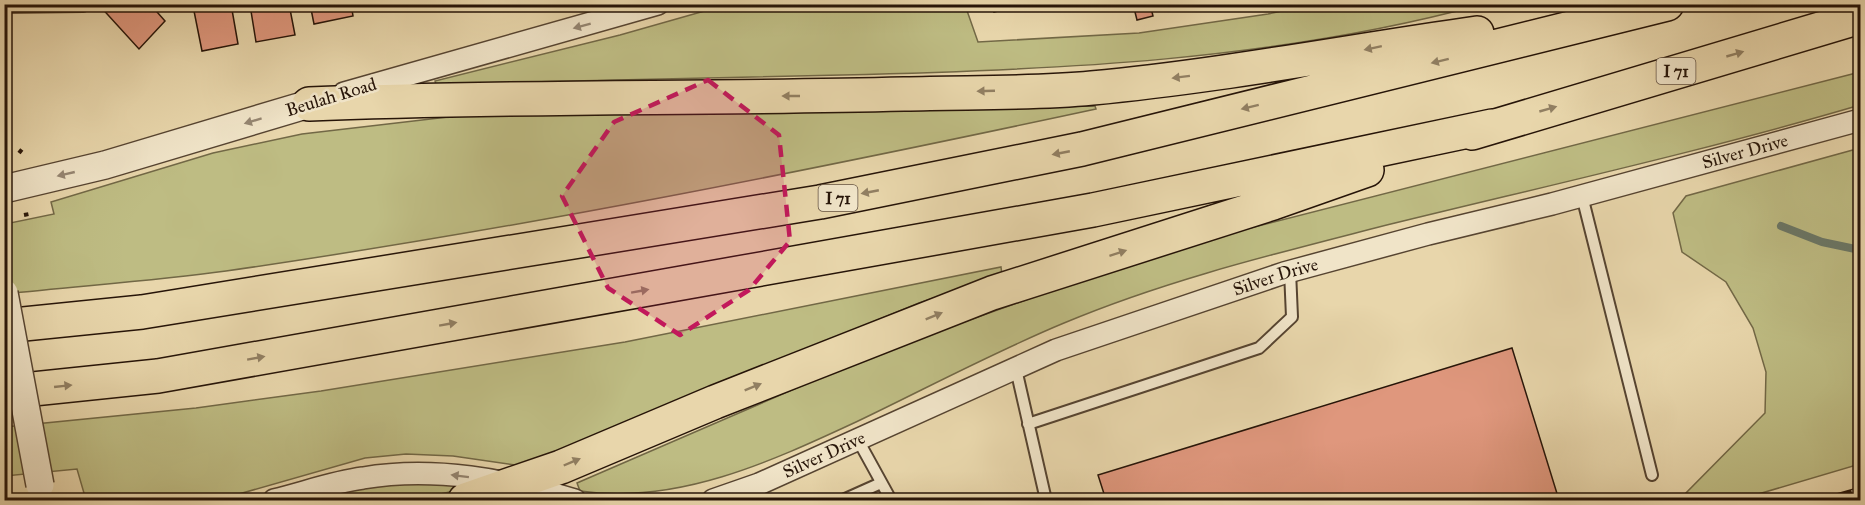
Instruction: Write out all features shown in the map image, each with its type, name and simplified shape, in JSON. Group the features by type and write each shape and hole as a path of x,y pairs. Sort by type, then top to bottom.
{"highway":[{"path":"309,104 564,98 831,96 1090,88 1333,57 1389,45 1664,6"},
{"name":"I 71","path":"4,326 142,312 820,202 1082,149 1664,6"},
{"name":"I 71","path":"4,392 158,376 1070,215 1492,126 1860,16"},
{"path":"465,501 518,483 992,293 1273,203 1492,126"}],"street":[{"name":"Beulah Road","path":"4,189 105,165 658,4"},
{"name":"Silver Drive","path":"714,501 759,484 1056,350 1290,271 1582,196 1860,120"},
{"path":"4,293 42,493"},
{"path":"274,501 363,478 432,472 518,483 575,501"}],"lane":[{"path":"4,7 82,6"},
{"path":"1582,196 1652,475"},
{"path":"1028,424 1259,348 1292,317 1290,271"},
{"path":"1016,369 1046,501"},
{"path":"858,440 891,501"},
{"path":"843,501 881,483"}],"path":[{"path":"19,153 23,148"}],"highlighted area":[{"path":"708,80 779,135 790,241 749,290 680,335 608,288 562,196 614,122"}],"shaded area":[{"path":"729,4 965,5 978,42 1139,33 1268,14 1311,5 1480,5 1402,24 1323,39 1163,59 1083,65 842,75 436,84 435,81 620,35"},
{"path":"1860,72 1860,105 1679,154 1296,248 1140,294 1038,334 790,452 722,477 652,492 616,494 580,491 577,483 882,351 1037,296 1223,235"},
{"path":"1095,106 1096,109 879,155 662,198 444,237 226,271 5,294 5,224 54,214 51,202 213,153 302,134 465,115"},
{"path":"1860,148 1860,464 1738,500 1688,500 1685,494 1765,413 1766,372 1753,328 1726,282 1682,252 1673,213 1686,196"},
{"path":"1001,267 1002,275 919,303 522,466 453,456 406,454 365,458 218,500 86,500 77,469 5,476 5,427 196,408 321,391 625,342"},
{"path":"460,480 458,490 415,500 298,500 355,485"}],"building":[{"path":"98,4 150,4 165,21 139,49"},
{"path":"231,4 238,44 202,51 194,11"},
{"path":"289,4 295,35 256,42 251,11"},
{"path":"310,4 351,4 353,16 314,24"},
{"path":"992,4 1024,4 994,12"},
{"path":"1133,4 1150,4 1153,16 1137,20"},
{"path":"1512,348 1559,500 1106,500 1098,475"}],"waterway":[{"path":"1781,226 1822,242 1860,250"}],"railway":[{"path":"1825,500 1860,490"}]}
